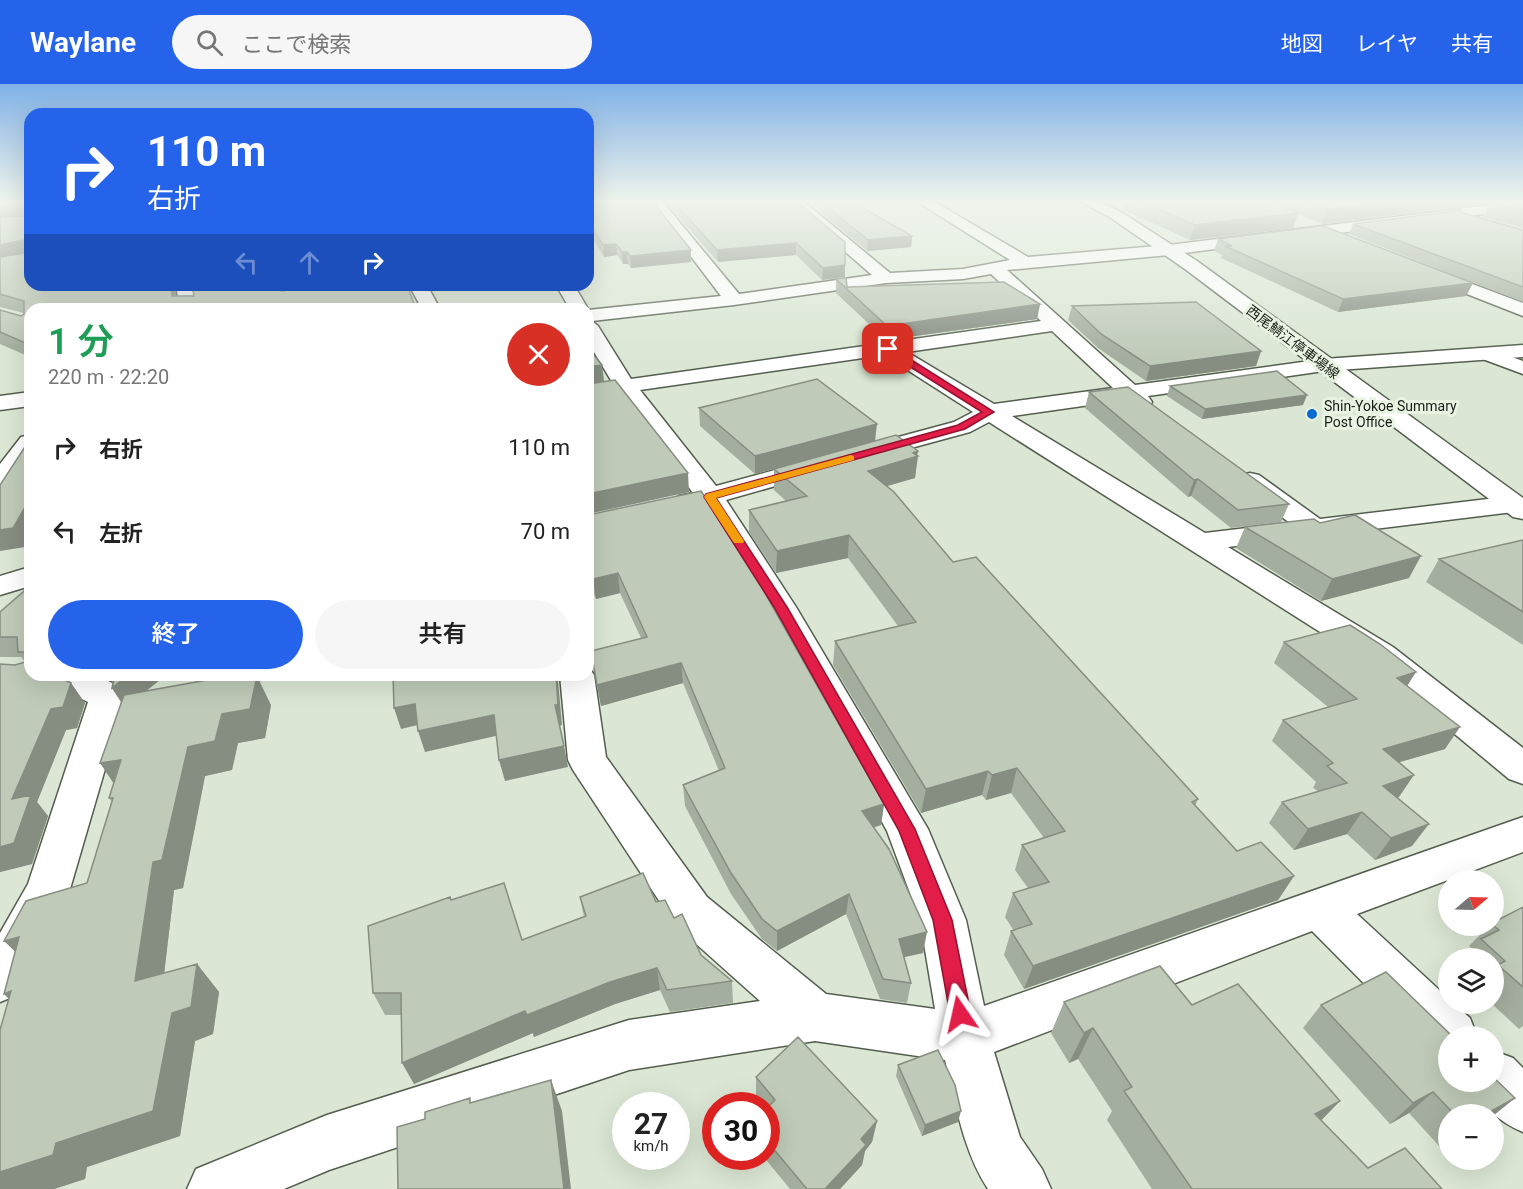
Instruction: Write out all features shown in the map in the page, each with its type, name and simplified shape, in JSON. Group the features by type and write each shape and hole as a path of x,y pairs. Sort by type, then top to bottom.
{"street":[{"path":"693,253 734,300"},
{"path":"856,253 886,278"},
{"path":"1008,253 1024,262"},
{"path":"594,315 734,300 886,278 963,274 1024,262 1138,253"},
{"name":"西尾鯖江停車場線","path":"1172,253 1518,508"},
{"path":"1416,268 1523,310"},
{"path":"996,269 1058,324 1129,393 1157,414"},
{"path":"594,392 1058,324"},
{"path":"594,336 625,386 710,497 780,607 907,829 943,920 965,1038 996,1151 1022,1189"},
{"path":"888,349 1381,655 1523,769"},
{"path":"666,507 710,497 962,427 989,412 1324,366 1523,351"},
{"path":"1487,354 1523,368"},
{"path":"0,403 24,400"},
{"path":"0,482 24,450"},
{"path":"1231,468 1315,528"},
{"path":"1199,542 1518,508"},
{"path":"0,586 24,578"},
{"path":"0,979 48,889 108,697 74,681"},
{"path":"578,681 587,760 691,911 815,1017"},
{"path":"216,1189 327,1143 629,1045 815,1017 965,1038 1523,834"},
{"path":"1319,908 1442,1026"},
{"path":"1504,1087 1523,1105"}],"building":[{"path":"24,253 24,291 172,291 172,296 194,296 193,291 409,291 414,303 24,303 24,301 0,294 0,257"},
{"path":"627,253 665,253 630,256"},
{"path":"806,253 845,253 845,265 823,268"},
{"path":"1240,253 1393,253 1473,283 1343,299"},
{"path":"1430,253 1523,253 1523,287"},
{"path":"846,278 847,287 1004,282 1040,304 887,326 836,279"},
{"path":"1196,302 1261,351 1150,366 1101,334 1072,306"},
{"path":"0,310 21,316 24,314 24,342 0,332"},
{"path":"594,355 602,365 594,366"},
{"path":"1277,371 1307,395 1205,409 1170,386"},
{"path":"817,379 877,424 755,456 699,408"},
{"path":"615,380 688,473 594,493 594,383"},
{"path":"1128,387 1289,504 1238,510 1198,479 1194,480 1089,392"},
{"path":"896,435 918,451 913,453 918,456 868,471 894,492 953,562 976,557 1198,799 1192,802 1237,851 1261,842 1294,876 1033,966 1011,931 1032,924 1013,893 1049,882 1022,845 1065,831 1017,768 992,775 988,771 926,789 835,641 916,622 849,535 777,551 749,510 807,496 774,469"},
{"path":"24,448 24,509 13,528 0,530 0,485"},
{"path":"701,491 762,588 884,804 862,811 889,849 927,932 899,939 911,983 883,979 849,894 777,931 762,919 731,873 683,785 725,768 681,663 597,685 594,650 647,637 618,573 594,579 594,514"},
{"path":"1355,515 1421,556 1332,579 1245,527 1314,519 1320,523"},
{"path":"1523,540 1523,612 1439,559"},
{"path":"24,591 24,652 18,652 17,637 0,637 0,612"},
{"path":"1350,625 1380,644 1416,672 1397,678 1460,727 1383,749 1414,775 1383,786 1429,824 1391,838 1362,812 1308,829 1282,802 1347,783 1327,766 1333,763 1283,720 1357,699 1284,642"},
{"path":"24,662 24,681 67,681 71,683 63,707 51,709 12,799 31,795 14,843 0,847 0,664 15,665"},
{"path":"114,681 121,681 112,688"},
{"path":"202,681 256,681 250,709 222,714 215,741 188,747 162,860 153,862 135,981 197,964 191,1007 172,1013 153,1111 56,1143 53,1155 0,1172 0,1030 11,991 4,994 19,937 4,941 26,901 87,883 113,798 109,798 121,760 100,763 124,695"},
{"path":"393,681 556,681 558,705 555,705 564,746 499,760 494,715 418,731 415,704 394,708"},
{"path":"643,873 656,902 665,900 674,918 682,914 701,955 732,981 667,990 657,968 610,982 527,1015 525,1011 402,1063 401,993 373,993 368,926 450,897 451,900 504,883 522,940 586,916 580,897"},
{"path":"1523,907 1523,987 1504,970 1504,948 1491,948 1481,939 1487,936 1504,936 1504,917"},
{"path":"1160,966 1192,1005 1238,984 1340,1101 1315,1114 1368,1168 1405,1148 1442,1189 1192,1189 1124,1091 1132,1087 1093,1028 1084,1033 1064,1002"},
{"path":"1386,972 1442,1026 1438,1026 1438,1092 1504,1092 1504,1088 1515,1098 1504,1104 1444,1104 1433,1092 1413,1103 1321,1005"},
{"path":"798,1037 877,1121 861,1139 866,1145 825,1189 807,1189 780,1157 780,1092 768,1092 756,1077"},
{"path":"938,1050 955,1085 961,1111 925,1125 898,1065"},
{"path":"551,1080 564,1189 398,1189 397,1127 425,1119 425,1112 470,1098 470,1103"}],"slow traffic":[{"path":"739,541 710,497 851,458"}],"place":[{"name":"Shin-Yokoe Summary Post Office","path":"1312,414"}],"route":[{"path":"888,349 989,412 962,427 710,497 780,607 907,829 943,920 960,1014"}]}
